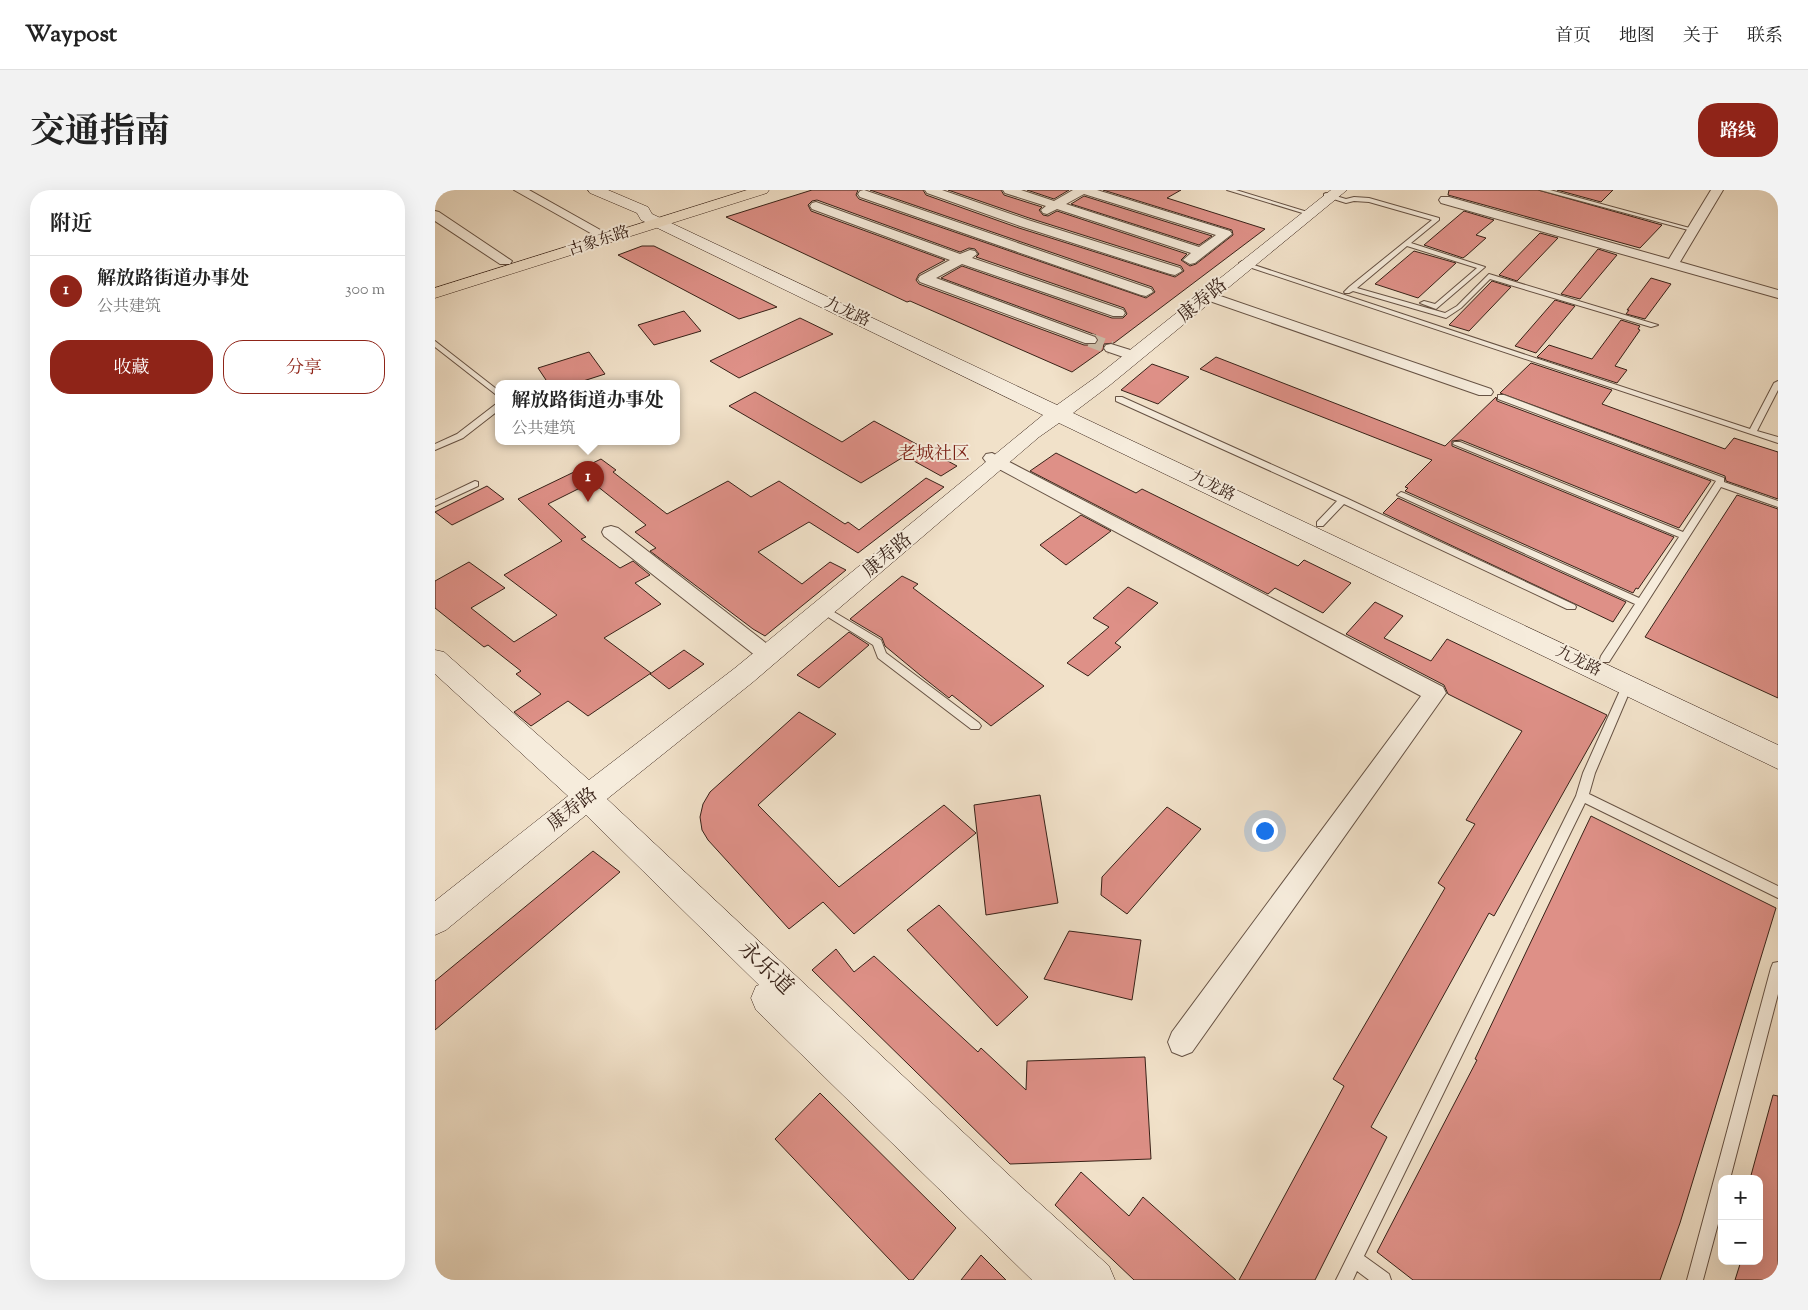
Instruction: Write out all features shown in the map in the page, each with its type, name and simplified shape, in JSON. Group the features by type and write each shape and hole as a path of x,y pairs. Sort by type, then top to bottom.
{"main road":[{"name":"古象东路","path":"435,293 663,217 734,190"},
{"name":"古象东路","path":"435,283 598,232 663,217 762,190"}],"street":[{"path":"520,190 598,232"},
{"name":"九龙路","path":"595,190 663,217 1778,740"},
{"path":"931,190 1024,223 1175,271"},
{"path":"1009,190 1201,252"},
{"path":"1083,190 1225,234 1118,312 1087,339 925,279 1056,205 1083,190"},
{"path":"1673,264 1717,190"},
{"name":"康寿路","path":"435,907 578,799 765,652 995,460 1063,406 1125,352 1207,295 1333,193"},
{"path":"863,194 1146,292"},
{"path":"1445,200 1778,294"},
{"path":"817,206 961,259 1118,312"},
{"path":"435,215 505,261"},
{"path":"1207,295 1485,392"},
{"name":"九龙路","path":"1063,406 1627,686 1778,758"},
{"path":"995,460 1435,693 1181,1042"},
{"path":"611,532 765,652"},
{"name":"永乐道","path":"435,659 578,799 1012,1205 1095,1280"},
{"name":"永乐道","path":"435,675 537,767 578,799 600,834 989,1213 1061,1280"},
{"name":"康寿路","path":"435,920 578,799"}],"lane":[{"path":"1231,190 1309,213"},
{"path":"1543,190 1694,230"},
{"path":"1333,193 1346,201 1354,199 1369,200 1437,219 1341,296"},
{"path":"1354,286 1436,307 1482,267 1406,244"},
{"path":"1245,264 1778,440"},
{"path":"1354,286 1445,316 1459,307 1489,276 1654,325"},
{"path":"435,343 495,392"},
{"path":"1753,432 1778,383"},
{"path":"1501,397 1721,480 1605,659"},
{"path":"1119,399 1343,500 1571,607"},
{"path":"1768,404 1778,407"},
{"path":"435,446 460,436 495,409"},
{"path":"1457,444 1685,536"},
{"path":"1719,483 1778,504"},
{"path":"435,503 475,484"},
{"path":"1401,494 1641,603"},
{"path":"1320,524 1343,500"},
{"path":"820,607 877,644 882,655 975,726"},
{"path":"1344,1280 1582,796 1589,773 1627,686"},
{"path":"1582,796 1778,892"},
{"path":"1695,1280 1778,968"},
{"path":"1354,1259 1383,1280"}],"building":[{"path":"812,190 858,190 856,195 859,199 1146,298 1155,292 1152,287 870,190 923,190 926,195 1019,228 1175,277 1184,271 1181,266 1029,218 948,190 1001,190 1004,195 1042,207 1039,210 1043,215 1048,216 1057,211 1187,254 1181,260 1190,266 1196,264 1233,235 1232,230 1103,190 1181,190 1167,198 1265,229 1114,343 1104,344 1103,350 1072,372 910,301 907,302 726,217","holes":["817,200 960,252 969,248 975,249 979,254 976,257 1124,308 1127,314 1123,318 1112,318 962,266 941,278 1096,335 1099,339 1095,345 1084,345 919,284 916,280 919,274 945,260 811,211 808,205 812,201"]},
{"path":"1027,190 1069,190 1054,199"},
{"path":"1449,190 1538,190 1662,225 1640,248 1448,195"},
{"path":"1557,190 1613,190 1601,202"},
{"path":"1084,196 1212,236 1199,245 1071,204"},
{"path":"1464,211 1494,220 1476,235 1486,238 1467,255 1463,258 1424,245"},
{"path":"1540,233 1558,238 1517,281 1499,275"},
{"path":"642,246 654,246 777,307 739,319 618,255"},
{"path":"1598,249 1617,255 1580,299 1561,294"},
{"path":"1414,251 1456,263 1418,298 1375,284"},
{"path":"1651,278 1671,284 1645,319 1626,314 1629,310 1627,310"},
{"path":"1492,281 1511,287 1469,331 1449,325"},
{"path":"1555,300 1575,306 1536,353 1515,346"},
{"path":"684,311 701,331 654,345 638,325"},
{"path":"800,318 833,334 739,378 710,361"},
{"path":"1621,320 1640,326 1638,329 1640,330 1615,366 1627,370 1617,383 1537,357 1549,345 1592,359"},
{"path":"589,352 605,374 586,380 546,380 538,368"},
{"path":"1216,357 1445,446 1496,397 1497,401 1711,481 1679,528 1461,440 1452,441 1452,446 1674,537 1638,589 1636,588 1633,593 1405,491 1408,488 1405,487 1432,460 1200,369"},
{"path":"1531,363 1612,390 1602,404 1725,449 1734,438 1778,452 1778,499 1726,481 1725,476 1500,393"},
{"path":"1152,364 1189,377 1158,404 1121,390"},
{"path":"755,392 842,442 874,421 957,466 941,476 905,456 861,483 729,406"},
{"path":"1056,453 1136,493 1142,489 1298,566 1304,560 1351,583 1323,613 1275,588 1268,594 1030,471"},
{"path":"601,459 616,470 613,472 667,514 728,481 751,497 779,481 845,524 848,522 859,530 926,478 944,487 858,553 809,522 758,552 802,584 830,562 846,570 765,636 753,629 650,551 656,548 635,532 646,525 592,482 548,504 586,537 581,539 620,568 633,561 650,575 635,583 661,604 604,638 651,673 588,716 568,701 531,726 514,712 541,694 516,674 521,671 488,645 484,647 435,608 435,581 469,562 505,588 471,608 514,642 557,615 504,575 562,541 518,499"},
{"path":"487,486 504,499 452,525 435,512"},
{"path":"1737,495 1778,509 1778,698 1645,637"},
{"path":"1398,498 1626,602 1613,622 1383,513"},
{"path":"1081,515 1111,531 1066,565 1040,545"},
{"path":"902,576 918,584 913,588 1044,686 991,726 952,695 949,698 885,646 882,638 850,619"},
{"path":"1128,587 1158,603 1115,643 1121,647 1088,676 1067,663 1109,627 1093,618"},
{"path":"1375,602 1403,616 1384,638 1431,661 1447,639 1607,715 1494,916 1489,913 1371,1127 1387,1137 1315,1280 1239,1280 1344,1086 1333,1079 1445,888 1438,883 1475,824 1466,820 1522,731 1448,694 1444,685 1346,634"},
{"path":"849,632 869,645 819,688 797,675"},
{"path":"684,650 704,664 669,689 650,674"},
{"path":"799,712 836,734 758,805 839,887 944,805 976,833 854,934 823,902 789,929 708,840 702,830 700,817 703,804 710,792"},
{"path":"1040,795 1058,903 986,915 974,805"},
{"path":"1167,807 1201,829 1127,914 1101,895 1102,877"},
{"path":"1591,816 1776,908 1680,1223 1660,1280 1413,1280 1377,1252 1477,1060 1475,1059"},
{"path":"593,851 620,872 435,1030 435,981"},
{"path":"939,905 1028,997 997,1026 907,930"},
{"path":"1069,931 1141,940 1132,1000 1044,979"},
{"path":"836,949 854,972 874,956 978,1052 981,1048 1026,1090 1027,1061 1145,1057 1151,1159 1010,1164 812,970"},
{"path":"820,1093 956,1228 913,1280 909,1280 775,1139"},
{"path":"1773,1095 1778,1096 1778,1280 1735,1280 1740,1265 1763,1265 1763,1175 1751,1175"},
{"path":"1081,1172 1129,1216 1143,1197 1236,1280 1134,1280 1055,1205"},
{"path":"981,1255 1006,1280 961,1280"}],"tunnel":[{"path":"1090,340 1111,348"}],"place":[{"name":"解放路街道办事处","path":"588,502"}],"district":[{"name":"老城社区","path":"934,455"}]}
